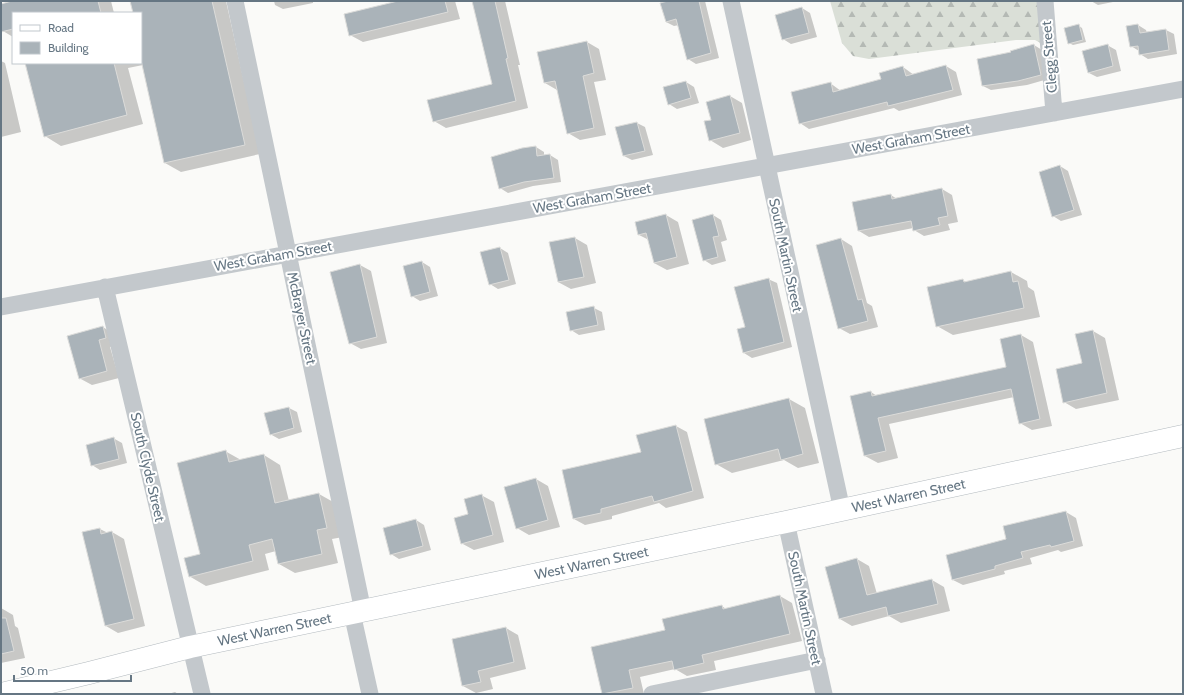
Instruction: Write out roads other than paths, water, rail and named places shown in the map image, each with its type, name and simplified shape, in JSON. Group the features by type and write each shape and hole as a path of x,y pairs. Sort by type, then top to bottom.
{"main road":[{"name":"West Warren Street","path":"1,694 36,690 190,647 786,522 1183,436"}],"street":[{"name":"McBrayer Street","path":"235,1 288,254 358,612 370,694"},
{"name":"South Martin Street","path":"731,1 842,510"},
{"name":"Clegg Street","path":"1045,1 1054,113"},
{"name":"West Graham Street","path":"1,307 1183,89"},
{"name":"South Clyde Street","path":"105,287 202,694"},
{"name":"South Martin Street","path":"786,522 824,694"},
{"path":"652,694 817,660"}]}
